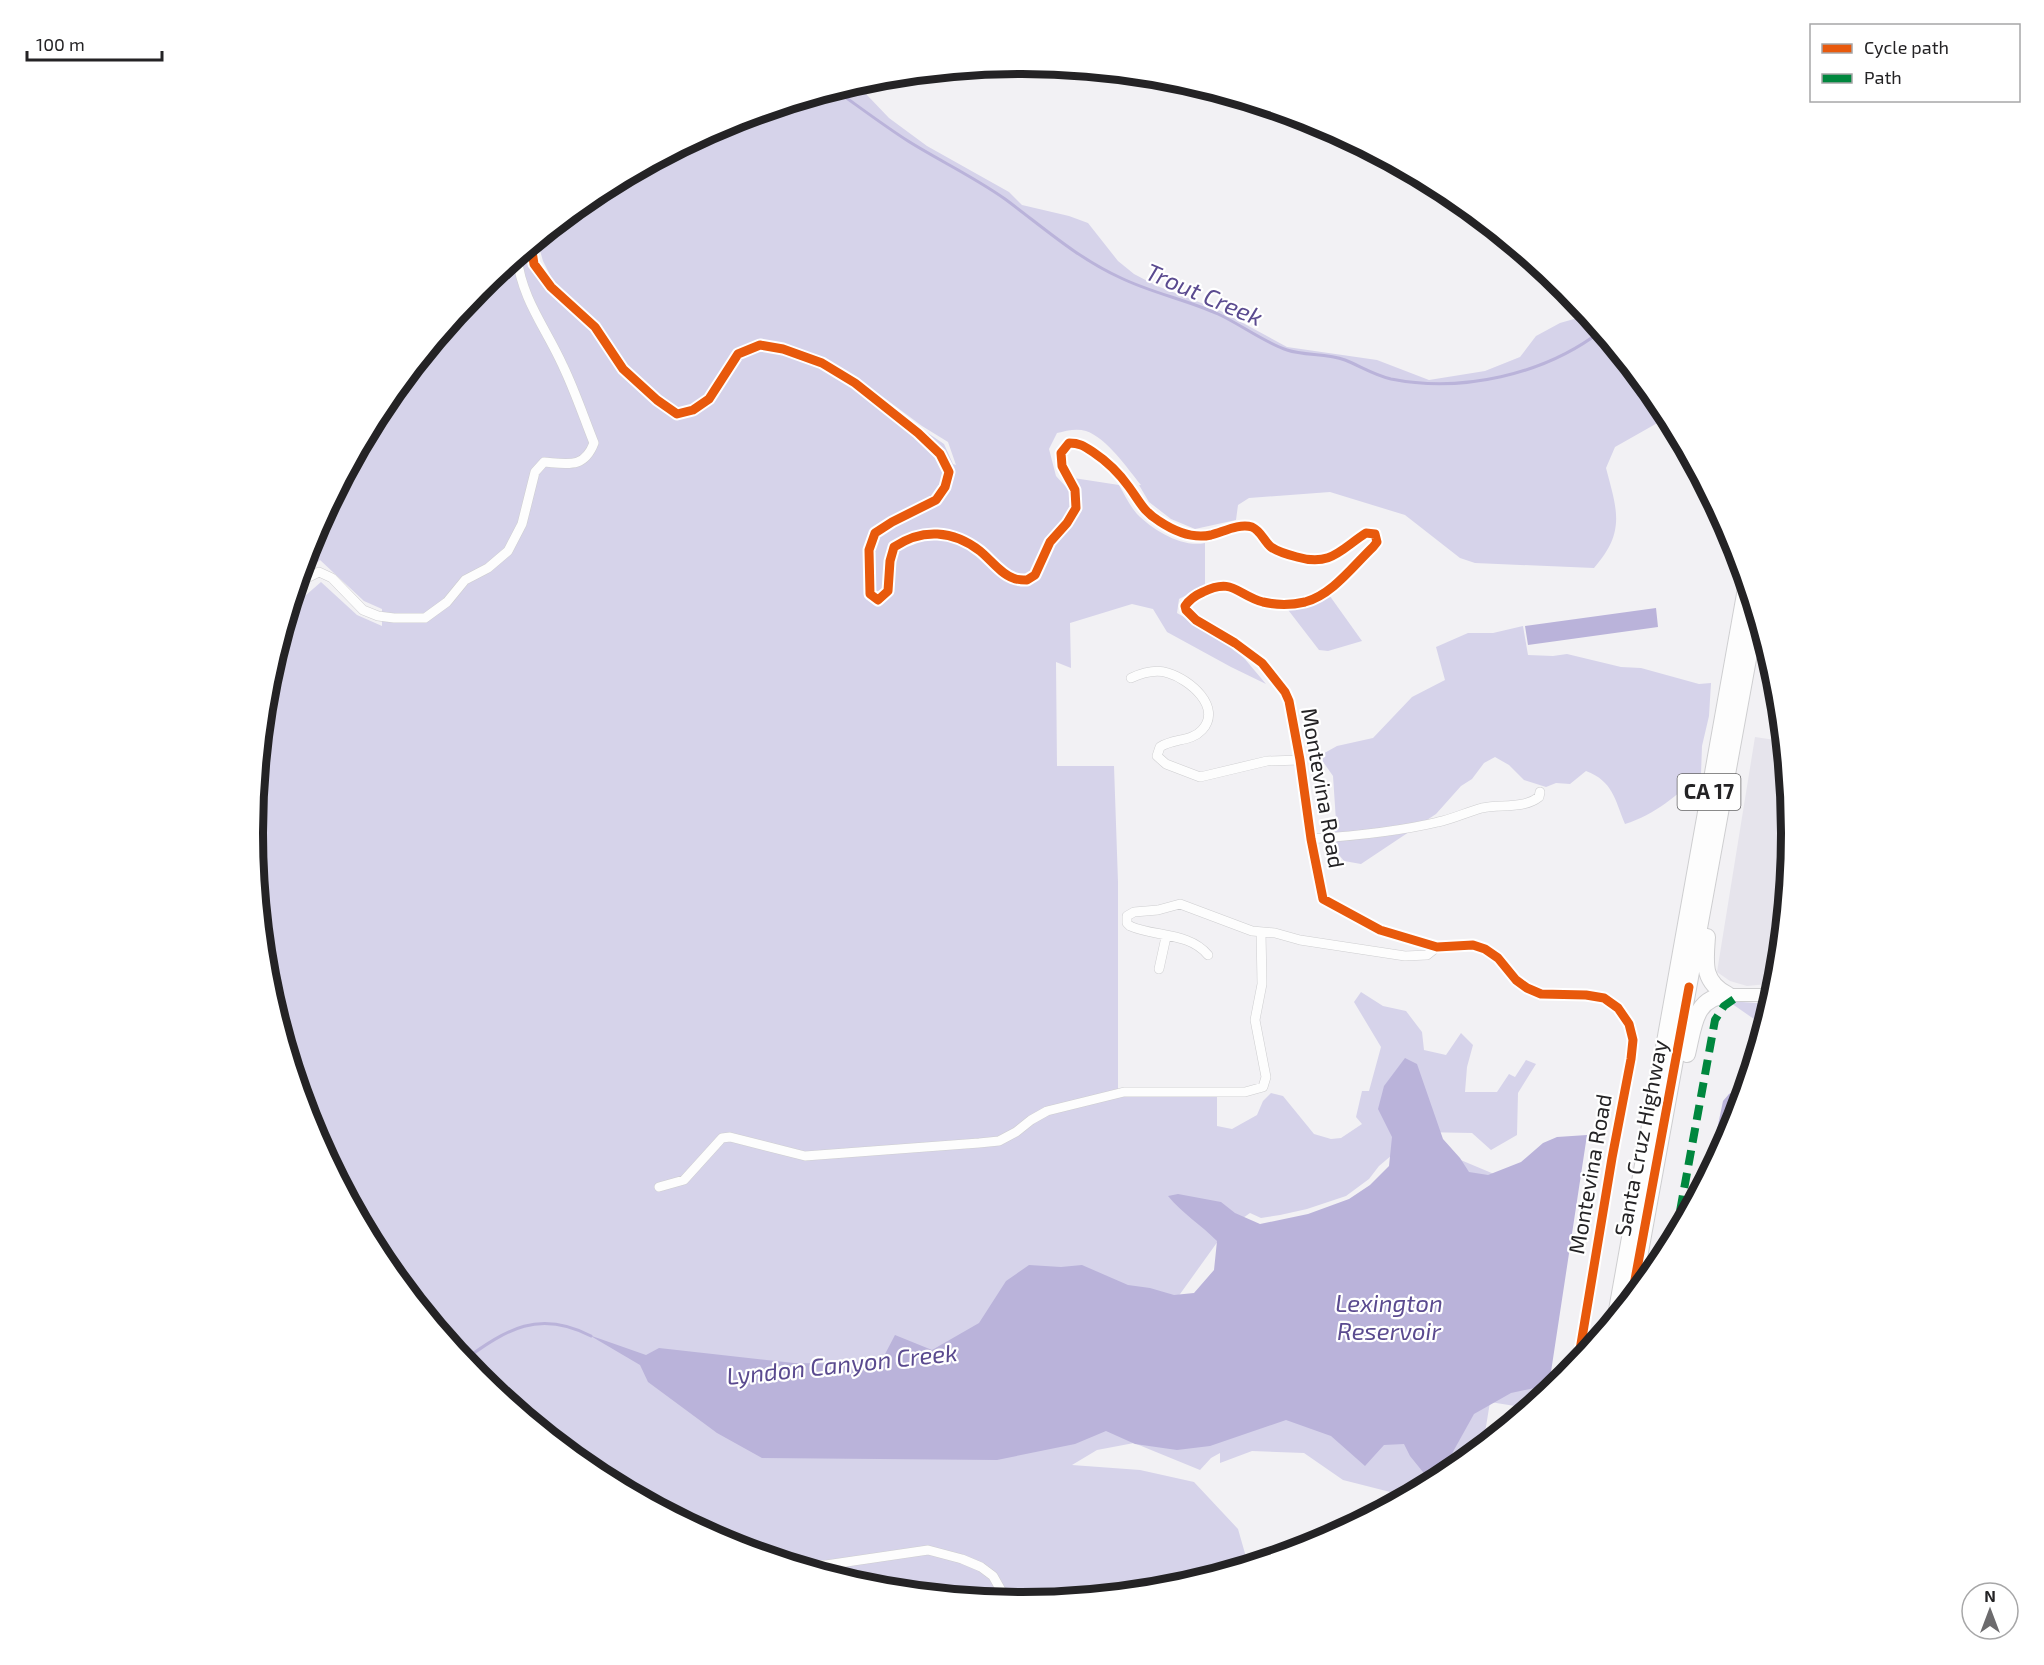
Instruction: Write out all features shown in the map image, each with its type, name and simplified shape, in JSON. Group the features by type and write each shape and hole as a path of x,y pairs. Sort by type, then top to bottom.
{"highway":[{"name":"Santa Cruz Highway","path":"1619,1302 1744,599"},
{"name":"Santa Cruz Highway","path":"1635,1279 1753,630"},
{"path":"1713,854 1706,948 1707,971 1713,985 1728,995"},
{"path":"1654,1178 1698,1014 1707,1000 1716,996 1728,995"}],"street":[{"name":"Montevina Road","path":"532,253 534,264 551,287 595,327 624,369 657,400 677,414 693,410 710,399 738,354 760,345 783,349 822,363 855,383 910,426 940,454 949,472 945,487 936,500 875,533 869,550 870,594 878,600 888,591 894,547 906,539 927,534 940,532 958,538 978,549 1012,578 1027,580 1035,574 1050,542 1067,523 1076,508 1074,490 1062,466 1061,453 1069,443 1081,443 1106,461 1131,490 1142,509 1160,522 1194,536 1251,527 1262,535 1271,547 1287,554 1312,560 1335,555 1364,534 1373,532 1377,539 1373,547 1320,597 1302,603 1271,603 1256,600 1236,588 1218,585 1197,595 1185,606 1186,610 1196,621 1235,643 1262,663 1281,685 1289,701 1323,899 1380,930 1437,947 1473,945 1485,949 1498,958 1516,980 1541,994 1586,995 1604,998 1618,1008 1631,1030 1632,1052 1581,1346"},
{"path":"307,578 319,572 332,578 363,610 378,616 425,618 447,602 465,580 488,568 508,551 522,524 535,472 544,462 579,463 589,456 594,443 563,365 530,304 518,266"},
{"path":"1131,678 1150,672 1168,673 1183,680 1203,696 1210,712 1207,724 1195,736 1170,741 1160,747 1157,756 1166,764 1200,777 1266,761 1300,760"},
{"path":"1311,839 1348,837 1438,822 1482,808 1525,804 1539,797 1540,792"},
{"path":"1208,955 1202,948 1187,940 1166,937 1130,926 1127,923 1127,916 1134,912 1158,910 1180,903 1261,932 1275,933 1300,940 1405,956 1427,955 1437,947"},
{"path":"659,1187 684,1180 722,1138 730,1137 805,1156 979,1143 999,1141 1047,1111 1124,1092 1245,1092 1263,1087 1266,1077 1255,1020 1262,984 1261,932"},
{"path":"1159,969 1166,937"},
{"path":"1728,995 1763,995"},
{"path":"823,1565 928,1550 962,1559 981,1567 993,1576 1002,1591"}],"shaded area":[{"path":"865,90 889,118 927,146 1009,192 1022,205 1088,223 1118,261 1134,274 1157,286 1217,309 1287,347 1377,360 1429,380 1485,371 1520,357 1536,336 1560,323 1579,317 1624,370 1660,422 1615,447 1606,468 1615,509 1615,532 1604,555 1594,568 1475,563 1460,558 1405,515 1330,492 1249,498 1238,505 1236,520 1195,529 1171,519 1149,502 1139,485 1141,485 1123,462 1094,435 1079,430 1057,433 1049,449 1056,476 1067,488 1067,477 1119,485 1134,511 1151,526 1187,543 1205,543 1205,586 1179,599 1177,613 1233,645 1266,684 1167,632 1153,609 1132,604 1070,623 1071,668 1056,662 1057,766 1114,766 1118,882 1118,1089 1217,1095 1217,1126 1232,1129 1257,1115 1263,1101 1271,1093 1283,1096 1314,1134 1331,1139 1341,1138 1362,1124 1356,1117 1362,1091 1369,1091 1381,1047 1354,1002 1361,992 1383,1006 1406,1011 1422,1032 1424,1050 1446,1055 1461,1033 1473,1045 1467,1067 1465,1092 1497,1092 1509,1074 1515,1077 1526,1060 1536,1064 1518,1093 1517,1135 1491,1150 1472,1133 1419,1132 1379,1166 1369,1179 1346,1196 1280,1215 1261,1218 1250,1213 1226,1230 1170,1308 1122,1339 1392,1186 1425,1145 1494,1174 1433,1237 1543,1384 1518,1406 1490,1402 1484,1435 1444,1464 1396,1493 1343,1480 1304,1453 1252,1451 1220,1463 1220,1453 1211,1458 1200,1470 1134,1443 1097,1450 1072,1465 1140,1470 1194,1482 1238,1529 1246,1557 1170,1577 1072,1590 1022,1592 923,1585 826,1566 778,1551 732,1534 642,1490 600,1464 560,1435 522,1403 451,1333 420,1295 391,1254 341,1168 303,1076 289,1029 269,932 265,882 263,832 269,733 289,636 300,601 321,582 357,615 382,626 382,609 364,601 320,560 311,568 341,497 365,453 420,370 451,332 485,296 537,250 540,264 551,277 539,248 600,201 642,175 732,131 826,99","holes":["879,394 948,442 956,465 953,464 944,444"]},
{"path":"1327,592 1362,641 1328,651 1319,650 1282,602"},
{"path":"1523,626 1528,655 1567,654 1621,667 1641,668 1699,684 1711,683 1709,716 1702,746 1701,774 1656,809 1625,824 1612,792 1595,775 1586,771 1570,784 1556,783 1546,787 1524,780 1509,765 1495,757 1484,763 1472,779 1461,786 1436,814 1361,864 1344,861 1329,843 1336,821 1333,776 1319,756 1337,746 1373,738 1412,697 1445,680 1436,647 1468,633 1493,633"},
{"path":"1755,737 1776,740 1781,832 1779,882 1775,932 1765,984 1747,986 1730,981 1717,972"},
{"path":"1728,1001 1761,1003 1757,1021"}],"water":[{"path":"1656,608 1658,627 1528,645 1525,626"},
{"name":"Lexington Reservoir","path":"1405,1058 1417,1064 1443,1139 1469,1172 1488,1175 1521,1162 1543,1143 1557,1137 1587,1135 1550,1377 1539,1387 1511,1393 1474,1414 1449,1461 1426,1475 1410,1456 1404,1444 1384,1445 1365,1466 1331,1436 1286,1420 1210,1446 1177,1450 1135,1444 1106,1431 1075,1444 997,1460 762,1458 717,1433 648,1382 640,1365 589,1335 646,1355 659,1348 794,1363 850,1364 884,1356 895,1335 932,1350 979,1323 1006,1281 1029,1265 1061,1267 1082,1265 1128,1285 1174,1295 1194,1293 1214,1270 1217,1241 1168,1196 1178,1194 1221,1202 1235,1213 1260,1224 1308,1214 1349,1199 1370,1185 1389,1166 1392,1137 1378,1109 1384,1086"},
{"path":"1735,1091 1714,1142 1723,1101"}],"waterway":[{"name":"Trout Creek","path":"843,95 908,141 993,191 1075,252 1105,270 1145,288 1218,314 1287,350 1338,358 1391,379 1445,384 1501,377 1528,369 1554,359 1595,335"},
{"name":"Lyndon Canyon Creek","path":"472,1355 495,1339 524,1326 555,1324 591,1336"}],"marked path":[{"path":"1680,1210 1715,1020 1724,1006 1740,995"}],"cycle path":[{"path":"532,253 534,264 551,287 595,327 623,369 657,400 677,414 693,410 709,399 738,354 760,345 783,349 822,363 855,383 918,433 940,454 949,472 945,487 936,500 875,533 869,550 870,594 878,600 888,591 890,561 894,547 926,534 948,535 970,544 1004,573 1015,579 1027,580 1035,575 1050,542 1067,523 1076,508 1075,490 1062,466 1061,453 1069,443 1082,445 1104,460 1121,477 1149,514 1177,531 1204,536 1236,527 1252,527 1271,547 1277,550 1297,557 1319,560 1335,555 1366,533 1375,534 1377,542 1373,547 1333,587 1315,598 1295,604 1273,604 1221,586 1198,594 1185,606 1186,610 1196,620 1235,643 1262,663 1285,692 1289,701 1300,760 1311,839 1323,899 1380,930 1437,947 1473,945 1485,949 1498,958 1516,980 1527,988 1541,994 1586,995 1604,998 1618,1008 1629,1024 1633,1040 1631,1059 1581,1346"},
{"path":"1635,1279 1689,987"}]}
